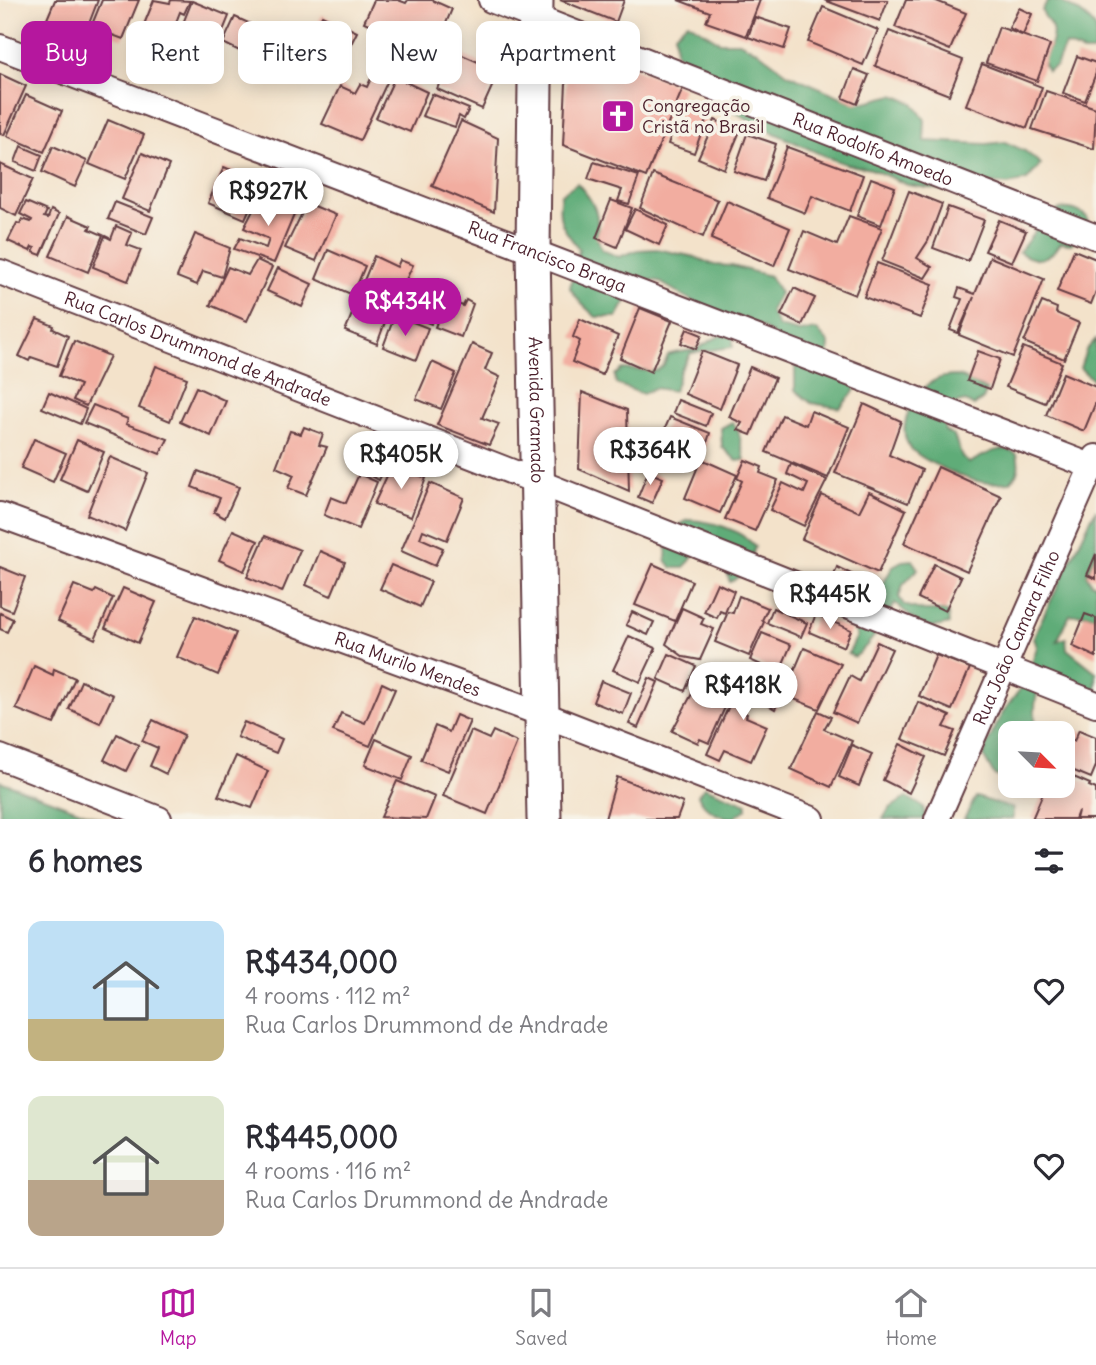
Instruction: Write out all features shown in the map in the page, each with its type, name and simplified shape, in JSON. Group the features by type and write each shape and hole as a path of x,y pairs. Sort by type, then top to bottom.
{"street":[{"name":"Rua Rodolfo Amoedo","path":"491,0 536,9 1096,237"},
{"name":"Avenida Gramado","path":"536,9 533,250 544,819"},
{"name":"Rua Francisco Braga","path":"0,47 1095,464"},
{"name":"Rua Carlos Drummond de Andrade","path":"0,272 1096,704"},
{"name":"Rua João Camara Filho","path":"937,819 1095,464"},
{"name":"Rua Murilo Mendes","path":"0,515 542,714 812,819"},
{"path":"0,757 159,819"}],"green space":[{"path":"1052,0 1069,6 1089,20 1096,29 1096,41 1093,52 1083,52 1065,45 1056,66 1047,71 1043,62 1053,30 1042,10 1047,2"},
{"path":"688,22 720,42 739,42 756,50 788,74 857,104 894,95 913,103 925,120 924,141 986,144 1005,142 1025,151 1041,164 1027,180 1008,185 988,183 948,191 908,185 871,169 829,158 770,131 714,100 702,83 696,64 676,53 675,34"},
{"path":"577,183 594,208 597,237 602,250 619,257 638,250 657,249 695,257 714,265 732,266 770,276 780,293 770,311 779,327 799,332 817,330 829,343 828,362 862,374 853,393 840,408 811,403 795,390 795,353 765,329 747,320 708,310 658,281 638,279 617,317 596,317 570,288 579,249 562,224 559,211 561,194"},
{"path":"1060,209 1074,210 1084,215 1087,217 1088,227 1071,244 1061,243 1052,253 1042,258 1031,258 1019,252 1044,220"},
{"path":"722,335 733,337 733,347 691,353 680,371 674,391 654,388 643,394 616,384 615,375 623,369 656,371 664,365 668,355 696,349"},
{"path":"1096,339 1096,383 1080,368 1086,350"},
{"path":"959,376 987,390 983,399 974,406 965,401 954,404 943,421 945,431 954,436 962,457 969,463 998,450 1017,454 1018,470 1010,482 985,483 955,473 923,458 910,447 906,439 906,420 920,393 936,379"},
{"path":"732,422 738,430 745,460 737,461 722,447 721,428"},
{"path":"1096,509 1096,553 1087,575 1091,583 1096,585 1096,617 1085,614 1070,615 1057,641 1066,638 1067,649 1096,672 1096,690 1091,692 1052,673 1038,692 1035,721 999,721 1023,685 1031,666 1037,647 1034,638"},
{"path":"689,520 725,527 755,546 749,563 740,576 730,582 727,572 732,564 700,542 683,568 672,568 666,560 669,541 679,526"},
{"path":"912,560 918,569 903,585 899,597 904,605 924,611 945,611 949,624 930,627 924,625 895,603 867,645 855,657 848,654 857,636 853,627 856,618 877,595 893,566"},
{"path":"998,722 998,776 994,775 984,757"},
{"path":"0,781 102,819 0,819"},
{"path":"704,787 747,804 746,809 734,818 717,814 703,804 698,795"},
{"path":"907,797 923,807 926,819 883,819 889,809"},
{"path":"976,797 1013,808 1013,819 964,819"}],"building":[{"path":"55,0 98,0 90,21 47,19"},
{"path":"102,0 139,0 130,21 126,21 123,39 112,35 112,21 93,21"},
{"path":"154,0 170,3 171,0 190,1 184,14 180,12 177,21 145,21"},
{"path":"374,0 398,0 406,3 408,0 432,0 452,9 447,21 364,22"},
{"path":"560,0 624,0 616,21"},
{"path":"678,0 760,0 746,36 706,22 710,12"},
{"path":"824,0 888,0 880,21"},
{"path":"906,0 934,0 966,13 950,50 895,27"},
{"path":"192,1 229,16 224,28 224,21 184,21"},
{"path":"823,7 878,30 863,65 808,42"},
{"path":"1019,8 1032,14 1023,35 1009,28"},
{"path":"322,15 334,21 319,21"},
{"path":"235,17 244,21 238,21 238,50 224,43"},
{"path":"755,17 791,29 784,49 748,37"},
{"path":"999,27 1050,45 1037,81 986,63"},
{"path":"352,30 357,32 352,42"},
{"path":"889,31 963,60 949,95 875,66"},
{"path":"462,55 476,61 476,84 493,84 482,109 437,89 439,84 462,84"},
{"path":"1077,56 1096,63 1096,73 1085,101 1063,93"},
{"path":"982,64 1042,87 1027,128 966,105"},
{"path":"854,69 869,75 857,104 843,98"},
{"name":"Congregação Cristã no Brasil","path":"640,71 683,88 646,177 563,145 566,84 640,84"},
{"path":"0,74 26,86 4,135 0,134"},
{"path":"360,84 367,87 368,84 386,84 360,140 322,124 340,86 355,93"},
{"path":"392,84 410,84 427,92 410,132 376,118"},
{"path":"1046,91 1096,108 1094,149 1032,129"},
{"path":"432,94 469,109 464,119 459,116 455,127 422,116"},
{"path":"26,95 62,111 44,152 7,136"},
{"path":"681,108 707,117 694,153 668,144"},
{"path":"108,120 144,135 125,179 89,164"},
{"path":"715,120 740,131 724,169 698,158"},
{"path":"461,121 498,138 494,212 432,186"},
{"path":"747,134 776,144 764,181 734,171"},
{"path":"21,146 42,155 36,171 15,162"},
{"path":"53,146 87,161 75,187 42,172"},
{"path":"787,147 863,175 850,211 812,196 805,213 767,198"},
{"path":"142,153 169,165 150,211 122,199"},
{"path":"594,162 639,176 629,204 618,201 622,190 588,179"},
{"path":"0,164 33,179 16,216 0,208"},
{"path":"224,167 261,183 245,219 208,203"},
{"path":"653,174 718,200 703,237 640,208"},
{"path":"871,178 895,187 881,225 857,216"},
{"path":"909,191 942,204 928,241 917,258 932,267 925,278 882,261"},
{"path":"260,197 286,207 290,199 299,203 274,263 234,249 240,238 266,248 269,239 244,228"},
{"path":"611,200 632,208 617,247 596,238"},
{"path":"727,201 790,228 774,266 711,239"},
{"path":"26,202 47,211 44,217 48,218 51,210 59,214 41,255 33,252 35,248 32,247 30,251 8,241 17,223 20,224 22,219 32,220 20,214"},
{"path":"115,202 153,217 146,234 108,219"},
{"path":"307,203 336,215 316,261 285,248"},
{"path":"948,207 984,220 968,261 933,248"},
{"path":"635,209 668,225 659,245 625,229"},
{"path":"68,216 91,226 89,229 103,235 88,272 50,256"},
{"path":"849,216 882,228 855,295 789,269 804,231 837,245"},
{"path":"999,220 1026,231 1012,262 985,251"},
{"path":"116,226 132,233 127,245 141,250 128,281 93,267 105,236 111,239"},
{"path":"195,234 230,248 222,277 203,271 197,285 177,277"},
{"path":"328,250 365,266 353,295 316,279"},
{"path":"1074,250 1096,259 1096,291 1091,304 1057,291"},
{"path":"374,256 397,267 400,260 413,265 392,309 358,295"},
{"path":"990,257 1044,279 1013,357 959,335 974,297 958,333 950,330 962,299 956,297 959,288 975,294"},
{"path":"257,260 272,267 247,321 210,305 228,267 248,275"},
{"path":"877,263 933,284 920,318 864,297"},
{"path":"278,268 312,284 302,307 267,291"},
{"path":"408,283 443,296 431,324 396,310"},
{"path":"794,288 815,298 802,325 781,315"},
{"path":"446,300 463,306 466,300 473,304 461,337 435,327"},
{"path":"357,302 388,314 377,344 345,331"},
{"path":"1042,302 1057,308 1056,313 1079,323 1064,359 1024,342"},
{"path":"640,308 672,321 651,372 620,358"},
{"path":"395,315 428,328 416,360 383,347"},
{"path":"37,319 68,336 57,366 31,357 29,361 19,356"},
{"path":"580,319 618,336 602,375 572,362 580,341 573,337"},
{"path":"687,329 702,335 696,349 681,343"},
{"path":"74,341 110,356 86,406 73,400 80,385 59,376"},
{"path":"472,344 492,353 485,370 500,377 482,418 499,424 489,445 437,425"},
{"path":"1023,347 1062,363 1045,403 1006,387"},
{"path":"702,351 737,365 720,409 685,394"},
{"path":"978,351 1000,359 990,389 967,381"},
{"path":"432,362 456,373 441,409 416,399"},
{"path":"156,366 187,378 170,421 139,408"},
{"path":"750,367 775,378 751,435 738,430 742,423 729,417"},
{"path":"1063,373 1096,387 1096,402 1084,431 1046,415"},
{"path":"196,387 226,401 211,436 180,422"},
{"path":"49,392 86,409 80,424 42,408"},
{"path":"582,392 627,410 629,491 579,469"},
{"path":"678,400 711,413 706,426 673,413"},
{"path":"864,404 901,421 889,455 922,470 908,503 835,473"},
{"path":"93,405 128,419 126,424 168,439 160,454 84,423"},
{"path":"811,411 849,427 828,478 766,452 782,415 806,425"},
{"path":"670,417 710,433 705,449 682,439 671,464 653,456"},
{"path":"304,427 323,434 319,445 327,447 306,495 288,488 294,475 276,467 290,431 301,434"},
{"path":"34,439 66,453 53,482 21,468"},
{"path":"77,440 104,452 87,491 60,479"},
{"path":"376,445 392,453 379,480 363,471"},
{"path":"110,457 148,473 125,531 87,515"},
{"path":"701,459 737,475 720,513 685,498"},
{"path":"745,460 762,467 760,473 778,480 755,531 725,519 742,481 737,478"},
{"path":"791,464 827,480 804,526 770,510 783,483 804,493 808,484 787,474"},
{"path":"392,465 426,478 411,517 374,504"},
{"path":"938,467 1001,496 967,571 904,543"},
{"path":"198,471 239,487 225,518 214,512 220,498 192,487"},
{"path":"648,472 663,478 652,503 638,497"},
{"path":"359,474 377,482 358,529 324,515 331,497 346,503"},
{"path":"430,483 464,498 447,540 423,530 420,538 443,548 435,566 401,551"},
{"path":"869,492 906,510 878,573 802,539 822,495 859,512"},
{"path":"233,530 258,541 244,571 219,560"},
{"path":"265,536 300,550 282,592 247,577"},
{"path":"320,551 345,562 331,596 306,585"},
{"path":"1096,554 1096,579 1087,575"},
{"path":"653,564 692,581 675,621 635,605"},
{"path":"934,564 961,577 945,611 918,598"},
{"path":"391,565 431,582 420,607 380,589"},
{"path":"0,567 25,577 12,611 0,606"},
{"path":"837,567 873,585 868,595 833,578"},
{"path":"717,583 734,591 725,613 720,611 717,618 704,612"},
{"path":"74,585 94,593 96,590 113,598 95,639 58,621"},
{"path":"123,588 156,602 138,643 105,628"},
{"path":"739,596 768,608 749,656 715,642 728,612 733,613"},
{"path":"682,608 704,618 701,624 714,629 700,660 684,657 666,644"},
{"path":"773,608 807,623 801,637 767,623"},
{"path":"632,612 654,622 648,635 626,625"},
{"path":"0,613 13,619 7,632 0,629"},
{"path":"816,614 851,630 844,647 809,632"},
{"path":"1085,614 1096,618 1096,657 1072,646"},
{"path":"195,616 236,633 218,675 177,657"},
{"path":"762,633 791,645 779,673 750,660"},
{"path":"629,636 656,648 640,682 613,670"},
{"path":"877,642 892,649 857,723 833,712 850,676 859,681"},
{"path":"804,648 841,664 819,709 784,695"},
{"path":"669,654 696,666 685,691 658,679"},
{"path":"936,655 970,668 952,710 919,696"},
{"path":"34,666 53,675 54,669 75,678 54,724 16,709"},
{"path":"743,675 783,693 775,709 749,694 741,711 747,714 746,717 767,726 751,761 725,750 720,760 707,754"},
{"path":"649,678 658,682 638,728 629,724"},
{"path":"81,681 113,695 100,723 69,709"},
{"path":"601,681 631,693 623,714 593,702"},
{"path":"382,683 395,689 370,746 333,731 341,713 365,723"},
{"path":"694,690 726,705 709,743 700,739 698,743 672,731"},
{"path":"918,702 950,716 944,727 955,731 944,756 902,739"},
{"path":"818,711 831,717 824,729 852,741 831,787 791,769"},
{"path":"456,715 470,721 448,771 421,760 435,726 449,732"},
{"path":"153,720 184,735 166,774 150,766 158,748 142,741"},
{"path":"244,722 282,739 276,753 237,737"},
{"path":"1079,730 1096,737 1096,766 1091,778 1075,771 1075,739"},
{"path":"471,731 489,739 493,731 517,742 487,814 443,796"},
{"path":"117,734 139,745 126,771 104,760"},
{"path":"376,739 412,755 402,780 365,765"},
{"path":"900,744 926,757 909,793 883,780"},
{"path":"852,745 872,754 859,786 839,777"},
{"path":"236,756 268,771 252,808 218,796"},
{"path":"617,777 683,803 677,819 605,819"},
{"path":"1075,778 1096,789 1096,819 1076,819 1078,811 1075,819 1032,819 1041,798 1075,798"},
{"path":"397,781 435,797 426,819 381,817"}],"place":[{"name":"Congregação Cristã no Brasil","path":"618,116"}]}
